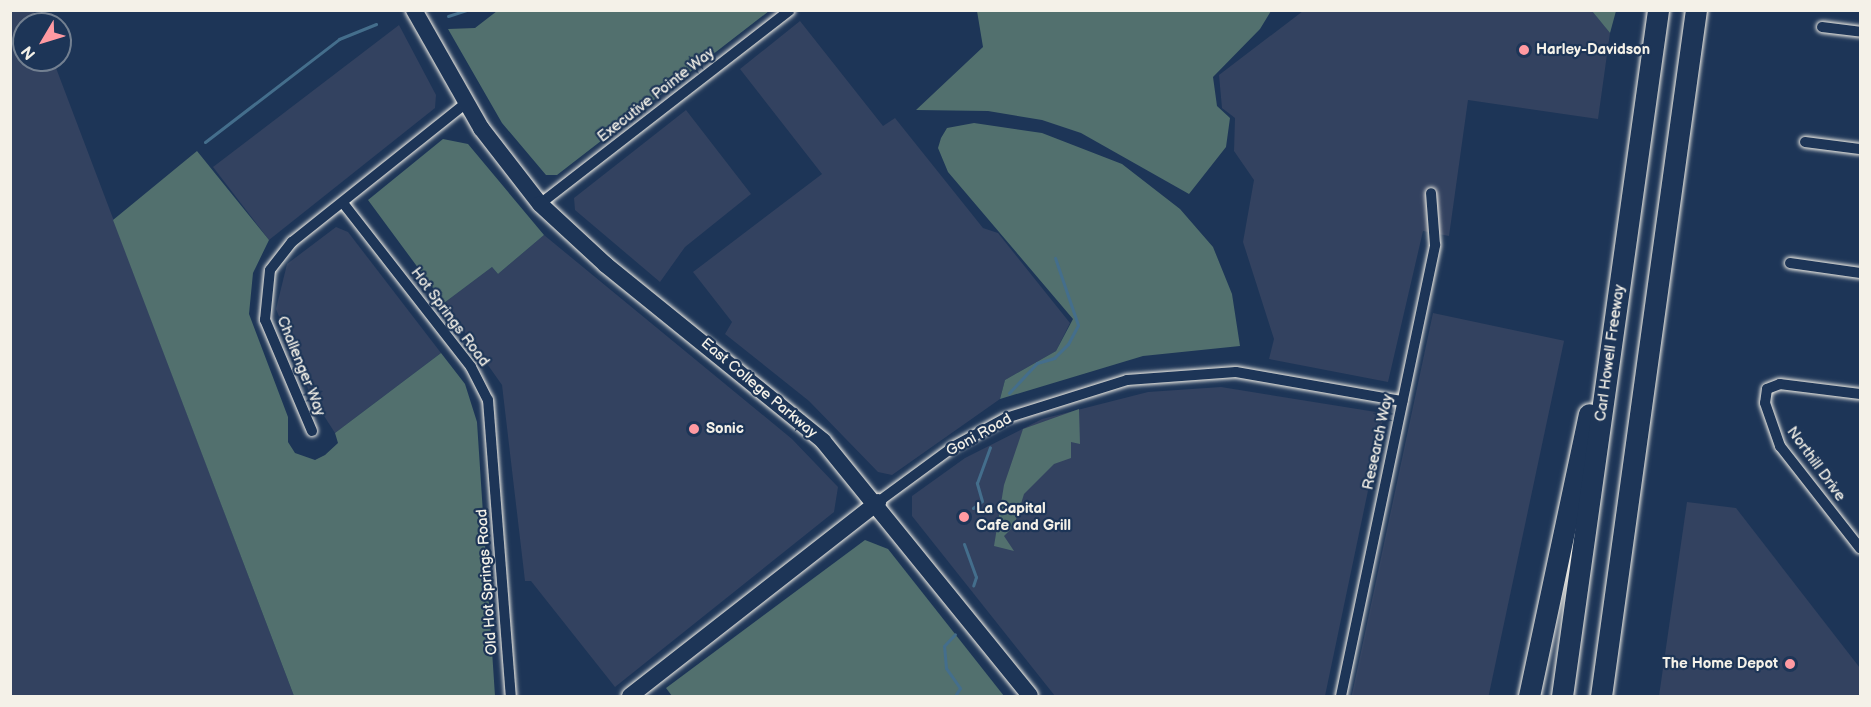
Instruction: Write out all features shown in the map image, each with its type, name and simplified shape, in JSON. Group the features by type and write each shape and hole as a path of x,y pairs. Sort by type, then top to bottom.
{"highway":[{"name":"Carl Howell Freeway","path":"1562,696 1658,10"},
{"path":"1601,696 1696,10"},
{"path":"1529,696 1596,377 1611,345"},
{"path":"1613,696 1641,406"}],"main road":[{"name":"East College Parkway","path":"414,10 465,104 540,204 606,265 805,424 878,502 1030,696"},
{"name":"Goni Road","path":"630,696 878,502"}],"street":[{"name":"Executive Pointe Way","path":"540,204 790,10"},
{"path":"1822,27 1860,32"},
{"path":"344,203 465,104"},
{"path":"1805,142 1860,149"},
{"name":"Research Way","path":"1341,696 1437,235 1431,193"},
{"name":"Challenger Way","path":"312,431 268,331 263,298 278,256 344,203"},
{"name":"Hot Springs Road","path":"344,203 477,376 491,416 494,465"},
{"path":"1790,263 1860,273"},
{"name":"Goni Road","path":"878,502 953,447 1006,418 1127,380 1236,372 1402,401"},
{"name":"Northill Drive","path":"1860,394 1780,384 1767,389 1764,403 1780,446 1860,548"},
{"name":"Old Hot Springs Road","path":"494,465 511,696"}],"shaded area":[{"path":"10,11 34,11 12,12 12,72 58,72 294,696 11,696"},
{"path":"1303,11 1592,11 1610,33 1598,119 1468,100 1449,236 1423,231 1388,382 1269,359 1274,339 1243,242 1254,180 1234,151 1235,118 1222,108 1219,75"},
{"path":"800,21 883,126 895,118 983,228 998,233 1070,323 1056,351 1005,380 1000,399 892,475 878,472 809,401 725,334 732,322 693,272 822,174 740,69"},
{"path":"399,25 436,95 435,108 269,240 213,167"},
{"path":"686,110 751,194 685,247 660,282 575,210 574,198"},
{"path":"336,227 348,232 441,353 335,433 310,394 276,309 287,264"},
{"path":"544,235 792,439 838,487 834,512 615,687 531,581 525,581 502,385 444,303 492,267 498,274"},
{"path":"1433,313 1564,341 1489,696 1352,695"},
{"path":"1221,387 1376,412 1383,419 1325,696 1055,696 912,516 912,496 965,458 1042,419 1148,392"},
{"path":"1687,502 1736,508 1860,668 1860,696 1659,696"}],"green space":[{"path":"977,10 1271,11 1260,29 1213,77 1217,106 1230,118 1226,147 1189,194 1081,133 1042,120 988,111 916,110 983,47"},
{"path":"497,11 769,11 557,175 546,175 502,123 448,29 475,28"},
{"path":"1592,11 1616,11 1610,33"},
{"path":"974,123 1042,133 1122,164 1180,209 1213,247 1232,294 1240,346 1143,356 1000,399 1005,380 1056,351 1073,319 948,172 938,148 941,138 947,128"},
{"path":"443,139 468,144 544,235 498,274 492,267 444,303 368,200"},
{"path":"197,151 269,240 253,273 249,314 288,417 288,442 295,453 315,460 325,455 338,443 335,433 441,353 465,384 477,422 495,696 294,696 113,220"},
{"path":"1079,409 1080,444 1071,442 1071,458 1054,464 1024,494 1014,526 1004,536 1014,551 994,546 1004,485 1023,429"},
{"path":"865,540 888,549 1004,696 672,696 666,688"}],"waterway":[{"path":"448,16 467,10"},
{"path":"205,142 339,39 376,24"},
{"path":"1009,393 1037,363 1054,358 1068,344 1078,325 1055,258"},
{"path":"973,508 982,501 977,483 990,447"},
{"path":"964,544 976,577 973,586"},
{"path":"955,634 944,646 946,668 960,688 955,696"}],"place":[{"name":"Harley-Davidson","path":"1524,50"},
{"name":"Sonic","path":"694,429"},
{"name":"La Capital Cafe and Grill","path":"964,517"},
{"name":"The Home Depot","path":"1790,664"}]}
